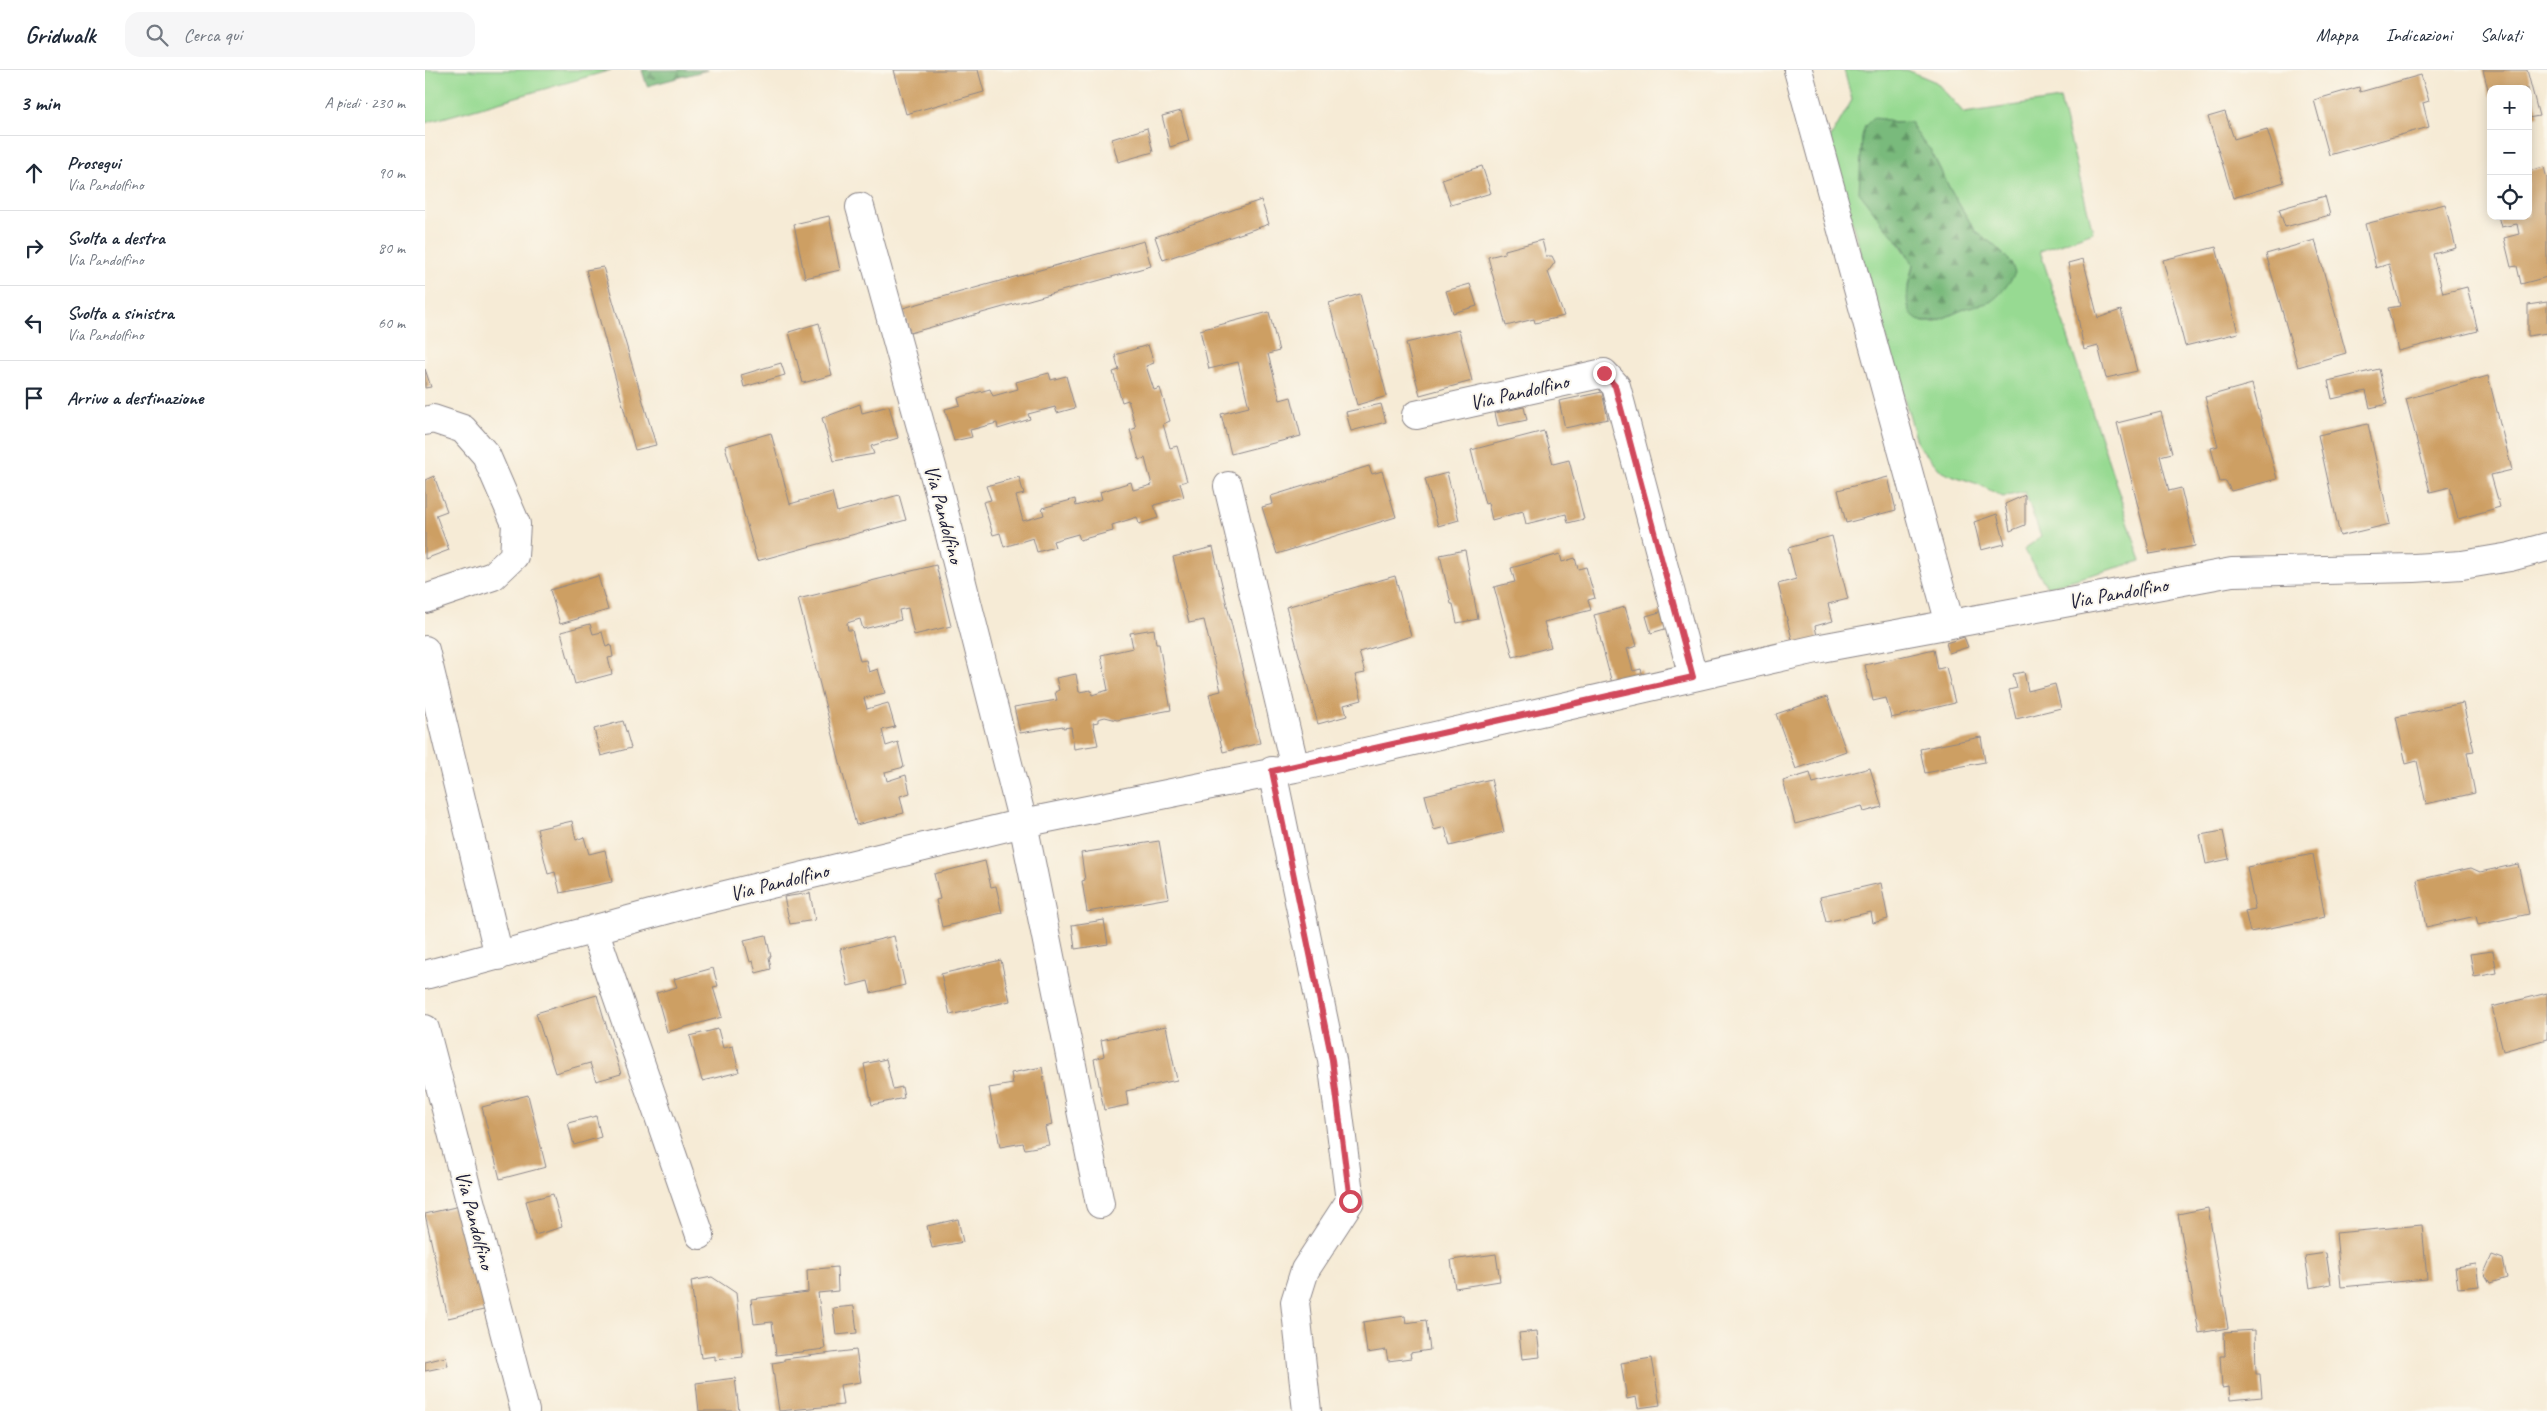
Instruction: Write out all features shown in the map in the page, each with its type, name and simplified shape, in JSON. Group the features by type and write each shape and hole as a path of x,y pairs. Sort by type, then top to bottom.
{"street":[{"path":"1798,70 1950,624"},
{"name":"Via Pandolfino","path":"860,207 939,492 1023,823 1100,1204"},
{"name":"Via Pandolfino","path":"1416,415 1604,373 1615,386 1693,677"},
{"path":"425,421 433,419 463,429 469,435 486,455 516,524 514,556 493,576 425,599"},
{"path":"1228,486 1283,770 1332,1060 1350,1201 1305,1270 1295,1302 1307,1411"},
{"name":"Via Pandolfino","path":"425,975 594,929 1023,823 1283,770 1821,648 2231,572 2415,568 2462,565 2510,557 2547,547"},
{"path":"425,650 499,956"},
{"path":"594,929 700,1235"},
{"name":"Via Pandolfino","path":"425,1029 525,1411"}],"green space":[{"path":"425,70 611,70 425,123"},
{"path":"642,70 707,70 647,86"},
{"path":"1844,70 1907,70 1936,82 1964,113 2060,99 2093,232 2040,251 2141,561 2047,587 2024,549 2041,537 2025,492 2003,497 1978,484 1942,472 1918,445 1828,142 1852,100","holes":["1883,119 1893,123 1910,122 1922,141 1930,149 1951,191 1976,232 1994,245 1991,301 1969,307 1934,322 1923,322 1914,316 1908,286 1913,264 1901,245 1860,192"]},
{"path":"1873,118 1893,123 1910,122 1922,141 1930,149 1951,191 1976,232 1994,245 2011,262 2015,273 2008,285 1990,302 1970,307 1934,321 1918,320 1912,315 1908,306 1907,296 1913,264 1902,245 1886,228 1859,192 1862,136 1865,126"}],"building":[{"path":"894,70 978,70 984,92 906,114"},
{"path":"2483,70 2527,70 2531,85 2487,85"},
{"path":"2421,75 2429,101 2423,103 2429,127 2329,155 2314,100 2359,87 2360,92"},
{"path":"2532,89 2539,116 2532,117"},
{"path":"1181,111 1189,141 1170,147 1162,116"},
{"path":"2225,112 2234,139 2267,129 2284,182 2233,198 2208,117"},
{"path":"1147,128 1153,152 1118,162 1112,139"},
{"path":"1482,166 1491,193 1451,205 1442,179"},
{"path":"2544,167 2547,179 2547,277 2521,284 2517,266 2511,267 2504,238 2519,234 2517,224 2501,227 2499,220 2532,220 2532,170"},
{"path":"2325,196 2330,215 2285,227 2279,209"},
{"path":"1261,200 1269,224 1163,260 1155,237"},
{"path":"2445,204 2456,248 2433,254 2443,293 2467,287 2478,331 2398,351 2388,308 2400,306 2389,264 2376,268 2365,224"},
{"path":"829,216 840,270 805,278 794,224"},
{"path":"1542,240 1546,256 1552,256 1555,262 1548,272 1564,316 1535,323 1534,319 1506,326 1488,257 1505,253 1505,250"},
{"path":"2315,240 2346,353 2298,367 2266,254"},
{"path":"1144,241 1151,266 910,333 903,308"},
{"path":"2216,247 2238,333 2185,346 2163,260"},
{"path":"2083,259 2098,318 2121,310 2137,371 2106,378 2098,346 2084,350 2068,263"},
{"path":"603,267 656,445 635,450 586,270"},
{"path":"1470,284 1477,306 1453,313 1446,291"},
{"path":"1360,294 1387,396 1357,405 1329,303"},
{"path":"2547,302 2547,333 2528,336 2528,305"},
{"path":"1269,312 1279,351 1268,354 1280,400 1291,397 1301,436 1231,454 1221,414 1249,407 1238,362 1209,369 1200,330"},
{"path":"819,323 832,375 803,383 789,332"},
{"path":"1459,330 1472,381 1420,395 1406,343"},
{"path":"1148,345 1154,363 1146,366 1154,390 1160,388 1170,421 1163,424 1170,448 1177,446 1187,481 1180,483 1184,497 1154,505 1158,518 1139,524 1137,517 1112,525 1113,531 1080,540 1078,534 1053,541 1055,547 1037,552 1033,538 1004,547 1000,533 993,535 983,502 991,500 986,486 1019,477 1024,494 1016,496 1023,521 1044,515 1042,508 1075,499 1076,506 1102,499 1100,492 1131,482 1133,490 1152,485 1145,458 1139,460 1130,430 1136,428 1128,400 1122,402 1113,372 1119,370 1115,355"},
{"path":"781,363 785,375 744,387 741,375"},
{"path":"425,369 431,387 425,388"},
{"path":"2379,369 2387,404 2370,408 2366,391 2332,399 2328,381"},
{"path":"1049,373 1051,380 1066,376 1075,408 1057,413 1055,407 1028,414 1030,419 998,429 997,423 970,430 972,437 954,441 945,409 960,405 958,398 990,389 993,396 1018,389 1016,382"},
{"path":"2488,376 2512,470 2491,475 2500,507 2458,519 2450,487 2430,492 2406,399"},
{"path":"2252,384 2277,479 2231,491 2226,481 2220,482 2211,448 2218,446 2205,397"},
{"path":"1602,392 1608,419 1565,428 1559,401"},
{"path":"860,404 862,413 889,406 898,438 871,446 874,454 834,461 822,418"},
{"path":"1381,404 1386,422 1351,431 1346,412"},
{"path":"1524,407 1527,420 1498,426 1495,413"},
{"path":"2161,412 2172,453 2160,456 2169,491 2181,488 2195,546 2150,554 2117,423"},
{"path":"2368,424 2390,524 2340,536 2318,435"},
{"path":"1544,431 1553,464 1569,460 1584,519 1568,523 1566,514 1526,524 1523,511 1492,520 1488,503 1485,504 1471,450"},
{"path":"771,433 790,504 832,492 837,512 899,495 906,520 757,561 725,446"},
{"path":"1369,466 1372,474 1382,471 1396,517 1277,554 1262,507 1273,504 1271,496"},
{"path":"1447,473 1459,520 1438,526 1425,479"},
{"path":"434,476 447,511 436,515 449,550 425,559 425,480"},
{"path":"1888,477 1896,510 1846,523 1838,490"},
{"path":"2025,495 2025,525 2010,531 2005,504"},
{"path":"1997,514 2005,544 1981,550 1974,522"},
{"path":"1832,536 1848,599 1828,604 1833,621 1815,626 1818,641 1794,647 1778,584 1796,579 1788,548"},
{"path":"1213,547 1260,743 1223,752 1209,694 1221,691 1204,620 1189,623 1173,557"},
{"path":"1465,550 1478,619 1457,623 1440,555"},
{"path":"1560,554 1562,562 1575,558 1578,569 1586,567 1595,598 1588,600 1591,610 1544,622 1551,647 1513,657 1494,587 1515,582 1511,568"},
{"path":"936,565 951,626 914,635 908,608 899,610 901,620 863,629 860,619 847,623 848,630 852,630 860,661 866,660 869,672 878,669 885,693 864,698 867,709 888,703 895,727 882,730 886,746 898,742 904,767 885,772 887,781 906,775 910,793 900,796 904,813 856,825 798,599"},
{"path":"598,576 608,610 560,624 550,590"},
{"path":"1395,576 1411,636 1359,652 1365,673 1355,675 1362,700 1344,705 1347,716 1318,724 1286,607"},
{"path":"1625,607 1637,646 1627,649 1633,671 1641,669 1645,683 1614,691 1594,615"},
{"path":"1670,609 1675,626 1651,633 1646,616"},
{"path":"590,624 593,634 602,632 606,647 611,645 613,657 608,658 612,674 575,684 561,632"},
{"path":"1154,629 1156,644 1159,644 1171,710 1117,720 1105,717 1098,719 1098,722 1093,723 1098,745 1074,749 1071,727 1063,728 1063,726 1020,733 1014,707 1057,700 1055,692 1059,690 1056,678 1076,674 1079,692 1091,690 1092,695 1108,690 1101,655 1133,648 1130,633"},
{"path":"1964,637 1968,647 1949,653 1946,643"},
{"path":"1934,649 1938,669 1946,667 1955,703 1891,718 1886,698 1873,701 1865,665"},
{"path":"2024,672 2028,691 2055,684 2061,708 2016,719 2009,690 2017,688 2013,674"},
{"path":"1827,697 1846,751 1796,769 1776,714"},
{"path":"2463,703 2474,751 2467,752 2475,793 2426,804 2417,761 2406,764 2396,717"},
{"path":"623,721 631,748 601,756 594,729"},
{"path":"1981,737 1985,762 1925,773 1920,749"},
{"path":"1870,768 1882,807 1864,812 1862,806 1795,824 1783,781 1810,773 1813,783"},
{"path":"1491,779 1504,832 1450,846 1445,827 1434,830 1425,795"},
{"path":"572,821 576,840 584,837 589,854 605,850 612,882 560,893 555,872 548,874 537,829"},
{"path":"2223,831 2229,859 2206,864 2200,835"},
{"path":"1159,841 1169,898 1087,912 1082,881 1085,880 1081,853"},
{"path":"2313,854 2325,917 2250,932 2245,911 2255,909 2247,867"},
{"path":"985,861 991,887 996,886 1002,913 942,927 936,900 940,899 934,874"},
{"path":"2518,864 2529,914 2478,925 2476,916 2426,927 2417,880 2471,868 2480,872"},
{"path":"1881,883 1888,919 1873,923 1871,912 1826,922 1820,897"},
{"path":"810,893 815,920 790,924 784,897"},
{"path":"1104,920 1108,944 1075,949 1072,925"},
{"path":"766,935 771,957 769,957 771,969 756,973 753,961 750,962 744,940"},
{"path":"894,936 905,985 871,993 868,981 848,986 840,949"},
{"path":"2493,951 2497,973 2474,977 2470,954"},
{"path":"1001,960 1010,1001 950,1015 941,974"},
{"path":"713,968 718,986 713,987 722,1017 667,1032 656,993 677,987 674,979"},
{"path":"2547,993 2547,1039 2503,1051 2492,1007"},
{"path":"597,995 621,1074 596,1081 590,1063 555,1073 536,1013"},
{"path":"1166,1026 1177,1080 1126,1091 1128,1105 1104,1110 1094,1059 1104,1056 1101,1040"},
{"path":"718,1029 723,1048 733,1046 739,1072 702,1081 690,1036"},
{"path":"886,1059 893,1089 902,1087 904,1098 872,1105 864,1064"},
{"path":"1042,1067 1052,1125 1045,1127 1049,1145 1025,1149 1023,1143 1000,1147 989,1088 1013,1084 1011,1073"},
{"path":"528,1095 546,1167 500,1179 482,1107"},
{"path":"596,1116 601,1137 574,1145 568,1123"},
{"path":"553,1194 562,1227 535,1235 526,1201"},
{"path":"464,1205 488,1309 448,1318 425,1214"},
{"path":"2208,1208 2228,1328 2199,1333 2178,1214"},
{"path":"958,1219 963,1242 932,1248 927,1226"},
{"path":"2422,1225 2427,1279 2341,1287 2336,1233"},
{"path":"2326,1253 2331,1284 2310,1288 2305,1256"},
{"path":"1496,1254 1500,1281 1455,1288 1451,1260"},
{"path":"2492,1255 2503,1259 2507,1278 2490,1283 2484,1273"},
{"path":"2476,1264 2479,1286 2458,1288 2455,1267"},
{"path":"837,1267 838,1291 818,1293 825,1349 776,1355 772,1322 754,1324 751,1299 808,1292 807,1270"},
{"path":"712,1277 736,1293 743,1357 715,1360 715,1356 701,1358 691,1281"},
{"path":"854,1306 857,1333 836,1335 833,1308"},
{"path":"1405,1316 1406,1323 1426,1320 1430,1350 1410,1353 1411,1358 1388,1361 1386,1350 1367,1353 1363,1322"},
{"path":"2255,1330 2256,1374 2260,1374 2262,1397 2230,1400 2229,1387 2222,1388 2220,1356 2225,1356 2224,1332"},
{"path":"1537,1331 1540,1357 1522,1359 1519,1333"},
{"path":"856,1350 861,1382 840,1385 843,1405 779,1411 772,1363 784,1361 784,1359"},
{"path":"446,1357 448,1366 425,1371 425,1362"},
{"path":"1652,1358 1660,1405 1638,1408 1636,1397 1627,1399 1621,1363"},
{"path":"735,1378 739,1411 699,1411 696,1383"}],"route":[{"path":"1350,1201 1332,1060 1272,771 1295,768 1693,677 1615,386 1604,373"}]}
